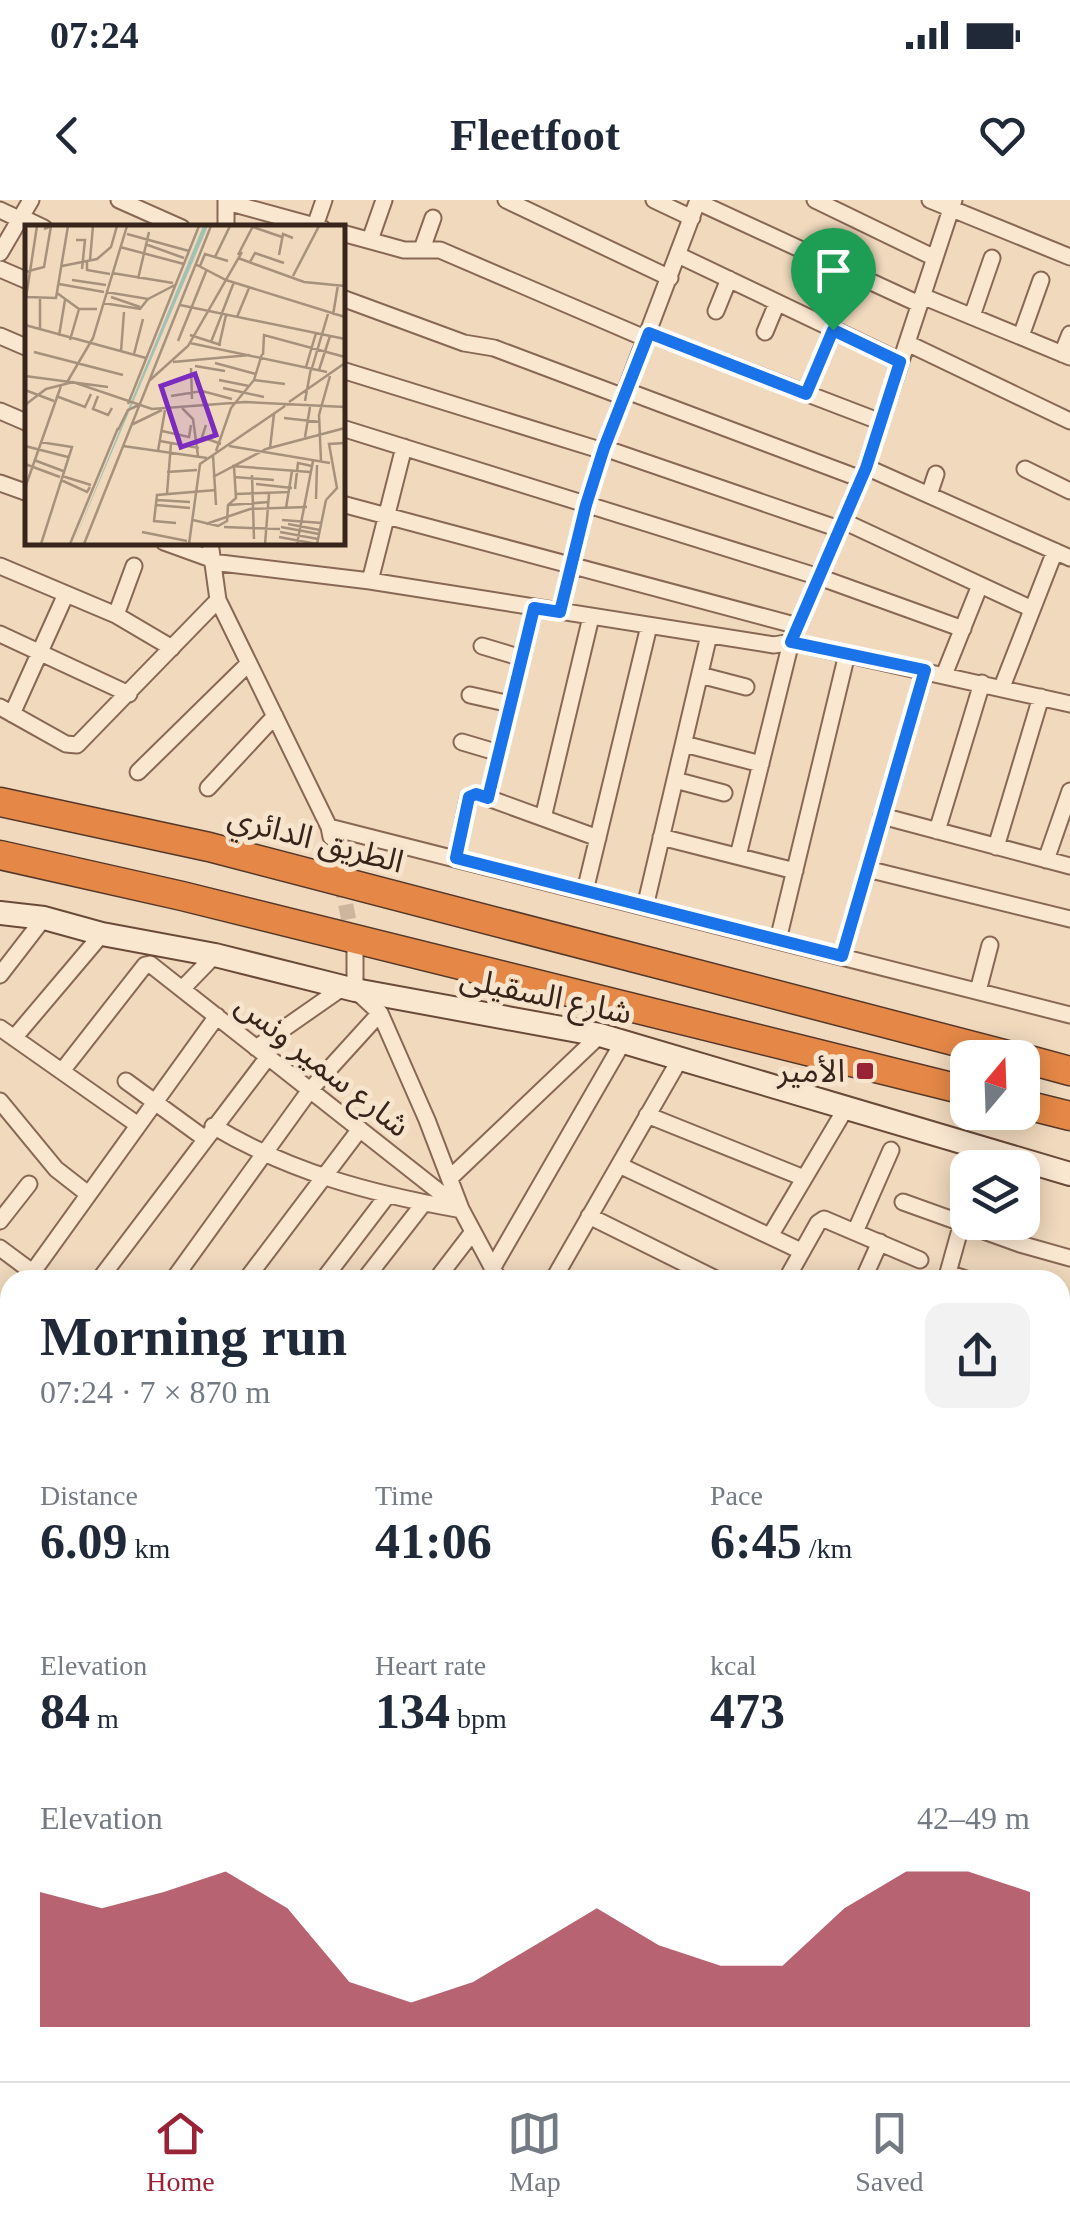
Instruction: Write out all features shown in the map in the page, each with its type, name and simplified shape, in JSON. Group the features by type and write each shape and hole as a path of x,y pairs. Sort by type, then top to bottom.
{"highway":[{"name":"الطريق الدائري","path":"0,802 209,847 952,1040"},
{"path":"0,855 182,896 950,1087"},
{"name":"الطريق الدائري","path":"1040,1063 1070,1071"},
{"path":"1040,1108 1070,1116"}],"street":[{"path":"0,253 31,200"},
{"path":"119,200 175,225"},
{"path":"318,225 324,200"},
{"path":"370,240 384,200"},
{"path":"506,200 670,278"},
{"path":"654,200 696,206 921,300 972,316 1066,355 1070,334"},
{"path":"816,200 935,258"},
{"path":"930,200 952,205 1070,257"},
{"path":"226,201 265,206 313,225"},
{"path":"738,856 794,634 863,473 952,205"},
{"path":"560,612 603,450 696,206"},
{"path":"0,210 37,225"},
{"path":"417,250 433,218"},
{"path":"345,234 417,250 440,250 648,336 880,422"},
{"path":"678,256 900,362"},
{"path":"972,316 992,258"},
{"path":"0,269 25,280"},
{"path":"716,311 729,280"},
{"path":"1020,336 1041,280"},
{"path":"345,299 929,495 1062,554 1032,609 1002,688"},
{"path":"764,332 778,303"},
{"path":"806,394 833,330"},
{"path":"0,336 25,347"},
{"path":"906,343 1070,421"},
{"path":"345,371 841,525 1032,609"},
{"path":"0,411 25,422"},
{"path":"345,429 819,577 962,629"},
{"path":"370,580 404,447"},
{"path":"1025,469 1070,490"},
{"path":"929,495 936,474"},
{"path":"0,483 25,492"},
{"path":"345,505 572,566 847,654 1041,696 1068,698"},
{"path":"175,545 211,555 774,645 794,634"},
{"path":"211,555 218,600 330,832 456,858 1070,1015"},
{"path":"0,566 116,615 172,648"},
{"path":"116,615 134,566"},
{"path":"944,675 980,585"},
{"path":"66,594 41,653 6,711 66,744 77,745 218,600"},
{"path":"488,798 534,608"},
{"path":"543,818 591,617"},
{"path":"585,891 649,626"},
{"path":"0,634 129,694"},
{"path":"644,907 710,635"},
{"path":"482,646 522,658"},
{"path":"778,940 847,654"},
{"path":"138,772 249,663"},
{"path":"842,956 925,670"},
{"path":"700,674 746,687"},
{"path":"937,831 982,683"},
{"path":"470,694 510,704"},
{"path":"996,846 1041,696"},
{"path":"208,788 275,716"},
{"path":"462,742 499,753"},
{"path":"684,744 761,764"},
{"path":"675,780 724,793"},
{"path":"1046,860 1070,791"},
{"path":"456,858 469,797 476,794 598,838"},
{"path":"882,816 1070,866"},
{"path":"661,837 794,871"},
{"path":"867,869 1070,918"},
{"path":"650,883 668,888"},
{"name":"شارع السقيلى","path":"0,913 44,918 348,989 611,1039 846,1108 958,1150"},
{"path":"0,975 44,918"},
{"path":"102,934 7,1033 138,1125"},
{"path":"978,991 990,945"},
{"path":"106,1270 209,1132 262,1052 348,989 355,950"},
{"path":"182,989 215,956"},
{"name":"شارع سمير ونس","path":"62,1071 146,965 151,965 461,1210"},
{"path":"348,989 380,1013 461,1210 493,1270"},
{"path":"180,1270 310,1090 380,1013"},
{"path":"39,1270 88,1194 217,1016"},
{"path":"450,1178 611,1039"},
{"path":"498,1270 611,1039"},
{"path":"562,1270 680,1059"},
{"path":"126,1081 209,1132 322,1179 461,1210"},
{"path":"0,1100 56,1169 88,1194"},
{"path":"770,1236 846,1108"},
{"path":"0,1129 14,1115"},
{"path":"647,1116 804,1178"},
{"path":"254,1270 360,1128"},
{"path":"854,1232 891,1150"},
{"path":"619,1166 801,1251"},
{"name":"شارع السقيلى","path":"1040,1169 1070,1174"},
{"path":"0,1220 29,1184"},
{"path":"331,1270 387,1196"},
{"path":"903,1202 950,1220"},
{"path":"372,1270 424,1203"},
{"path":"590,1216 698,1270"},
{"path":"791,1270 822,1220 920,1260"},
{"path":"444,1270 472,1233"},
{"path":"949,1270 957,1240"},
{"path":"1012,1240 1070,1258"},
{"path":"867,1270 880,1242"},
{"path":"0,1248 26,1270"}],"tunnel":[{"path":"332,837 353,941"}],"place":[{"name":"الأمير","path":"865,1071"}],"route":[{"path":"833,330 900,362 866,468 791,642 925,670 842,956 456,858 469,797 476,794 488,798 534,608 560,612 604,448 649,333 806,394 833,330"}]}
